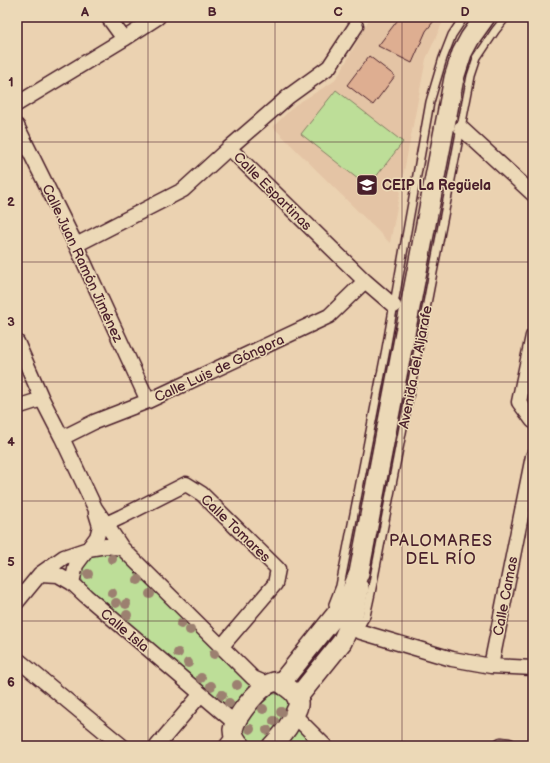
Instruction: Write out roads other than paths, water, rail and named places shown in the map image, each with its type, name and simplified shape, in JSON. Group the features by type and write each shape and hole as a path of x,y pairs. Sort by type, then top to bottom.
{"street":[{"path":"108,17 124,39"},
{"path":"17,104 158,17"},
{"name":"Avenida del Aljarafe","path":"272,746 283,735 290,724 297,706 342,642 351,622 359,590 359,573 454,78 462,53 470,38 485,17"},
{"name":"Calle Espartinas","path":"356,26 329,67 289,96 229,148 365,281 394,306"},
{"name":"Calle Juan Ramón Jiménez","path":"17,126 76,245 148,401"},
{"path":"461,128 533,194"},
{"path":"76,245 184,190 229,148"},
{"name":"Calle Luis de Góngora","path":"62,438 94,422 148,401 329,316 365,281"},
{"path":"533,336 519,402 533,422"},
{"path":"17,342 42,399 95,508 122,548 253,678 275,683 291,690 297,706 325,746"},
{"path":"17,407 42,399"},
{"name":"Calle Camas","path":"491,666 533,456"},
{"name":"Calle Tomares","path":"106,524 186,484 202,494 278,569 275,584 222,646"},
{"path":"72,583 76,565 97,537 100,526 95,508"},
{"path":"17,602 40,574 64,557 88,549 106,546 122,548"},
{"name":"Avenida del Aljarafe","path":"233,737 249,701 258,692 275,683 338,612 352,590 359,573"},
{"name":"Calle Isla","path":"40,574 58,575 72,583 201,694 233,737"},
{"path":"358,631 452,659 491,666 533,668"},
{"path":"17,659 122,746"},
{"path":"157,746 201,694"}],"lane":[{"name":"Avenida del Aljarafe","path":"275,683 328,614 335,601 340,586 394,306 430,102 442,58 452,35 464,17"},
{"name":"Avenida del Aljarafe","path":"297,706 358,631 366,616 471,76 477,58 506,17"}],"place":[{"name":"CEIP La Regüela","path":"367,185"}],"district":[{"name":"PALOMARES DEL RÍO","path":"441,549"}]}
